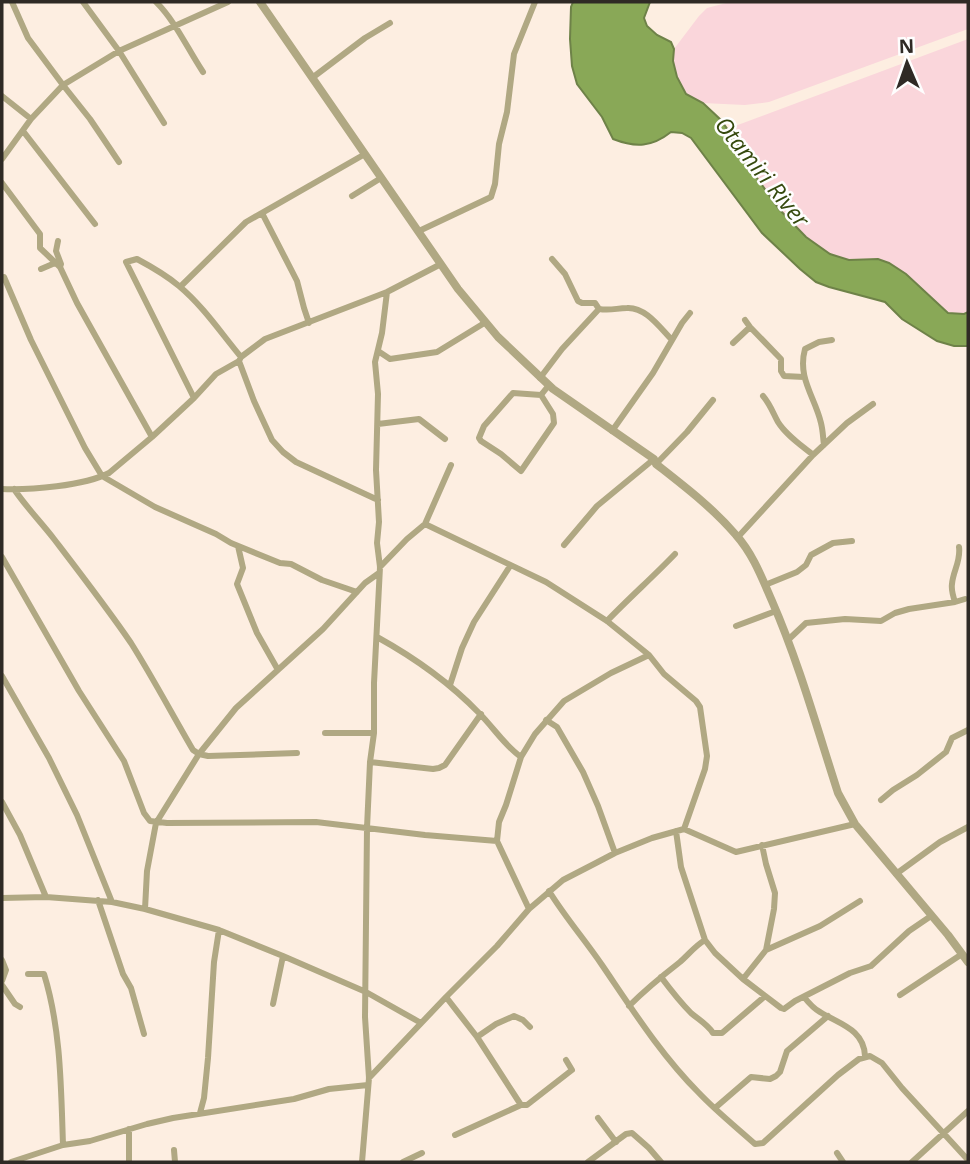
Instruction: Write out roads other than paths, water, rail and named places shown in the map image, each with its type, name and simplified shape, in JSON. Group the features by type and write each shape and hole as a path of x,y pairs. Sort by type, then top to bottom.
{"street":[{"path":"12,2 28,38 119,162"},
{"path":"83,2 119,51 164,124"},
{"path":"156,2 170,16 203,72"},
{"path":"2,159 31,119 63,85 119,51 228,2"},
{"path":"260,2 458,289 498,337 540,378 655,461 704,501 738,537 753,560 788,640 838,793 855,824 968,962"},
{"path":"419,231 491,197 507,112 514,54 535,2"},
{"path":"312,78 365,38 390,23"},
{"path":"2,96 31,119"},
{"path":"23,131 95,224"},
{"path":"180,287 246,222 365,154"},
{"path":"352,196 381,178"},
{"path":"2,183 40,234 40,248 58,265 152,437"},
{"path":"262,213 297,281 309,323"},
{"path":"41,269 61,264 56,251 58,241"},
{"path":"194,398 126,262 137,259 159,271 201,308 240,359 254,401 272,440 284,452 296,462 378,500"},
{"path":"552,259 565,274 578,301 595,303 599,309 613,311 628,307 640,309 672,340"},
{"path":"2,489 68,484 103,476 152,437 216,374 265,339 387,292 441,264"},
{"path":"12,276 3,276 31,340 85,448 103,476 155,508 238,546 280,563 291,564 323,580 357,592"},
{"path":"362,1162 368,1082 366,992 370,762 374,733 380,570 377,542 378,394 375,362 387,292"},
{"path":"540,378 562,349 599,309"},
{"path":"611,431 653,373 690,313"},
{"path":"745,320 781,359 781,372 784,376 804,377"},
{"path":"378,351 390,359 430,354 486,322"},
{"path":"733,343 750,327"},
{"path":"824,446 821,423 804,377 803,358 805,349 819,342 832,340"},
{"path":"541,395 549,385"},
{"path":"513,393 541,395 553,414 554,423 522,471 479,438 484,426 513,393"},
{"path":"763,396 784,429 813,455"},
{"path":"564,545 597,506 687,432 713,400"},
{"path":"738,537 813,455 847,423 873,404"},
{"path":"377,424 419,419 445,439"},
{"path":"145,909 147,871 156,823 199,754 236,708 323,629 407,539 425,524 451,465"},
{"path":"14,489 130,642 193,750 208,756 297,753"},
{"path":"425,524 546,582 607,621 649,655 664,674 690,694 700,706 706,745 705,769 684,829"},
{"path":"765,585 797,572 806,565 811,555 833,543 852,541"},
{"path":"238,546 243,568 237,584 257,633 278,670"},
{"path":"955,603 951,588 959,560 959,547"},
{"path":"607,621 675,554"},
{"path":"2,557 79,691 124,761 146,818 156,823 316,822 497,841"},
{"path":"450,685 474,622 510,566"},
{"path":"788,640 806,622 881,621 909,609 955,603 965,599"},
{"path":"736,626 776,611"},
{"path":"377,637 406,653 450,685 481,714 510,749 521,757"},
{"path":"529,909 497,841 499,822 521,757 535,734 564,701 649,655"},
{"path":"2,676 77,816 112,902"},
{"path":"370,762 439,768 445,765 481,714"},
{"path":"546,720 557,727 583,772 615,853"},
{"path":"881,800 946,752 952,738 968,730"},
{"path":"326,733 374,733"},
{"path":"2,802 20,835 46,897"},
{"path":"15,1162 63,1145 90,1141 173,1118 294,1099 368,1082 548,891 563,880 615,853 652,838 684,829 736,852 855,824"},
{"path":"897,874 940,842 968,827"},
{"path":"676,831 681,867 705,940 743,979 781,1009 850,973 871,966 900,939 931,916"},
{"path":"743,979 765,950 774,909 775,894 762,845"},
{"path":"548,891 672,1064 755,1144 763,1143 838,1074 866,1056 882,1063 968,1160"},
{"path":"2,898 46,897 112,902 219,930 366,992 421,1023"},
{"path":"98,901 123,974 131,988 144,1034"},
{"path":"765,950 820,926 860,901"},
{"path":"200,1113 204,1098 214,962 219,930"},
{"path":"629,1006 705,940"},
{"path":"900,995 962,954"},
{"path":"273,1004 283,956"},
{"path":"2,960 6,970 2,983 15,1004 20,1007"},
{"path":"28,974 44,974 54,1012 59,1048 63,1145"},
{"path":"661,977 713,1033 722,1033 764,997"},
{"path":"446,997 477,1037 521,1105"},
{"path":"804,997 819,1012 841,1023 858,1037 863,1043 866,1056"},
{"path":"477,1037 513,1016 530,1027"},
{"path":"715,1108 751,1077 770,1079 776,1076 787,1051 828,1016"},
{"path":"456,1135 521,1105 527,1105 572,1070 566,1060"},
{"path":"912,1162 968,1111"},
{"path":"598,1118 616,1142"},
{"path":"129,1129 129,1162"},
{"path":"588,1162 626,1134 632,1133 661,1162"},
{"path":"174,1150 175,1162"},
{"path":"403,1162 422,1153"},
{"path":"837,1153 843,1162"}],"water label":[{"name":"Otamiri River","path":"762,172"}]}
